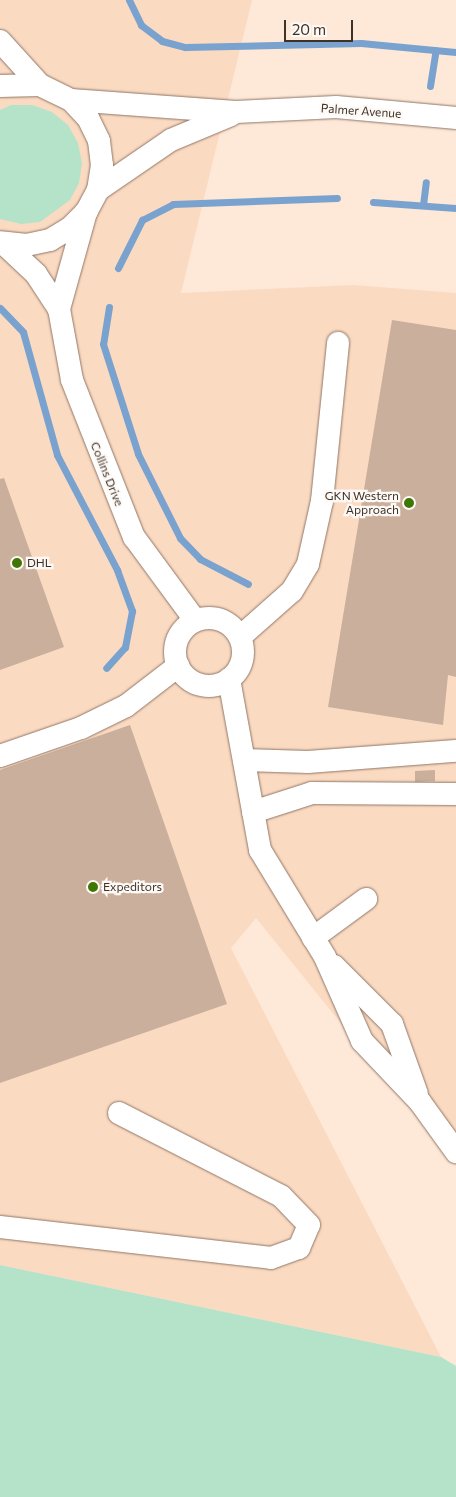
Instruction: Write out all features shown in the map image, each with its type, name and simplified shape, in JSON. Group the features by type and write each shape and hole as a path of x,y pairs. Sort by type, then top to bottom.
{"street":[{"path":"0,41 40,85 72,100 88,118 99,141 102,165 98,190 86,211 70,228 50,240 27,245 2,242"},
{"path":"0,86 40,85"},
{"name":"Palmer Avenue","path":"72,100 236,112 336,107 456,118"},
{"name":"Palmer Avenue","path":"98,190 171,140 236,112"},
{"name":"Collins Drive","path":"58,309 86,211"},
{"name":"Collins Drive","path":"2,242 36,274 58,309 72,380 126,520 162,579 196,620"},
{"path":"240,637 292,591 308,564 322,501 338,343"},
{"path":"230,679 202,685 184,676 178,666 175,648 179,635 196,620 223,621 240,637 243,658 230,679 260,850 325,957 362,1041 420,1102 456,1152"},
{"path":"0,756 81,728 126,706 178,666"},
{"path":"244,760 308,762 456,751"},
{"path":"253,812 312,793 456,794"},
{"path":"313,938 366,899"},
{"path":"325,957 392,1024 420,1102"},
{"path":"0,1227 270,1258 299,1248 309,1225 282,1196 119,1113"}],"shaded area":[{"path":"0,0 252,0 181,293 353,285 456,293 456,1166 256,918 231,948 441,1357 0,1265"}],"green space":[{"path":"11,105 32,105 52,112 68,125 78,143 82,163 79,183 70,200 40,222 21,224 0,219 0,110"},
{"path":"0,1265 441,1357 456,1366 456,1497 0,1497"}],"building":[{"name":"GKN Western Approach","path":"392,320 456,330 456,677 448,675 443,725 328,707"},
{"name":"DHL","path":"4,478 64,647 0,670 0,479"},
{"name":"Expeditors","path":"130,725 227,1004 0,1083 0,770"},
{"path":"435,770 435,781 415,782 415,771"}],"waterway":[{"path":"129,0 141,25 162,41 185,47 361,43 456,52"},
{"path":"430,86 436,50"},
{"path":"423,205 426,182"},
{"path":"118,268 142,220 173,204 337,198"},
{"path":"373,202 456,208"},
{"path":"109,307 103,344 138,454 180,538 200,559 248,584"},
{"path":"0,308 23,332 57,455 117,570 132,611 125,647 106,668"}],"place":[{"name":"GKN Western Approach","path":"409,503"},
{"name":"DHL","path":"17,563"},
{"name":"Expeditors","path":"93,887"}]}
